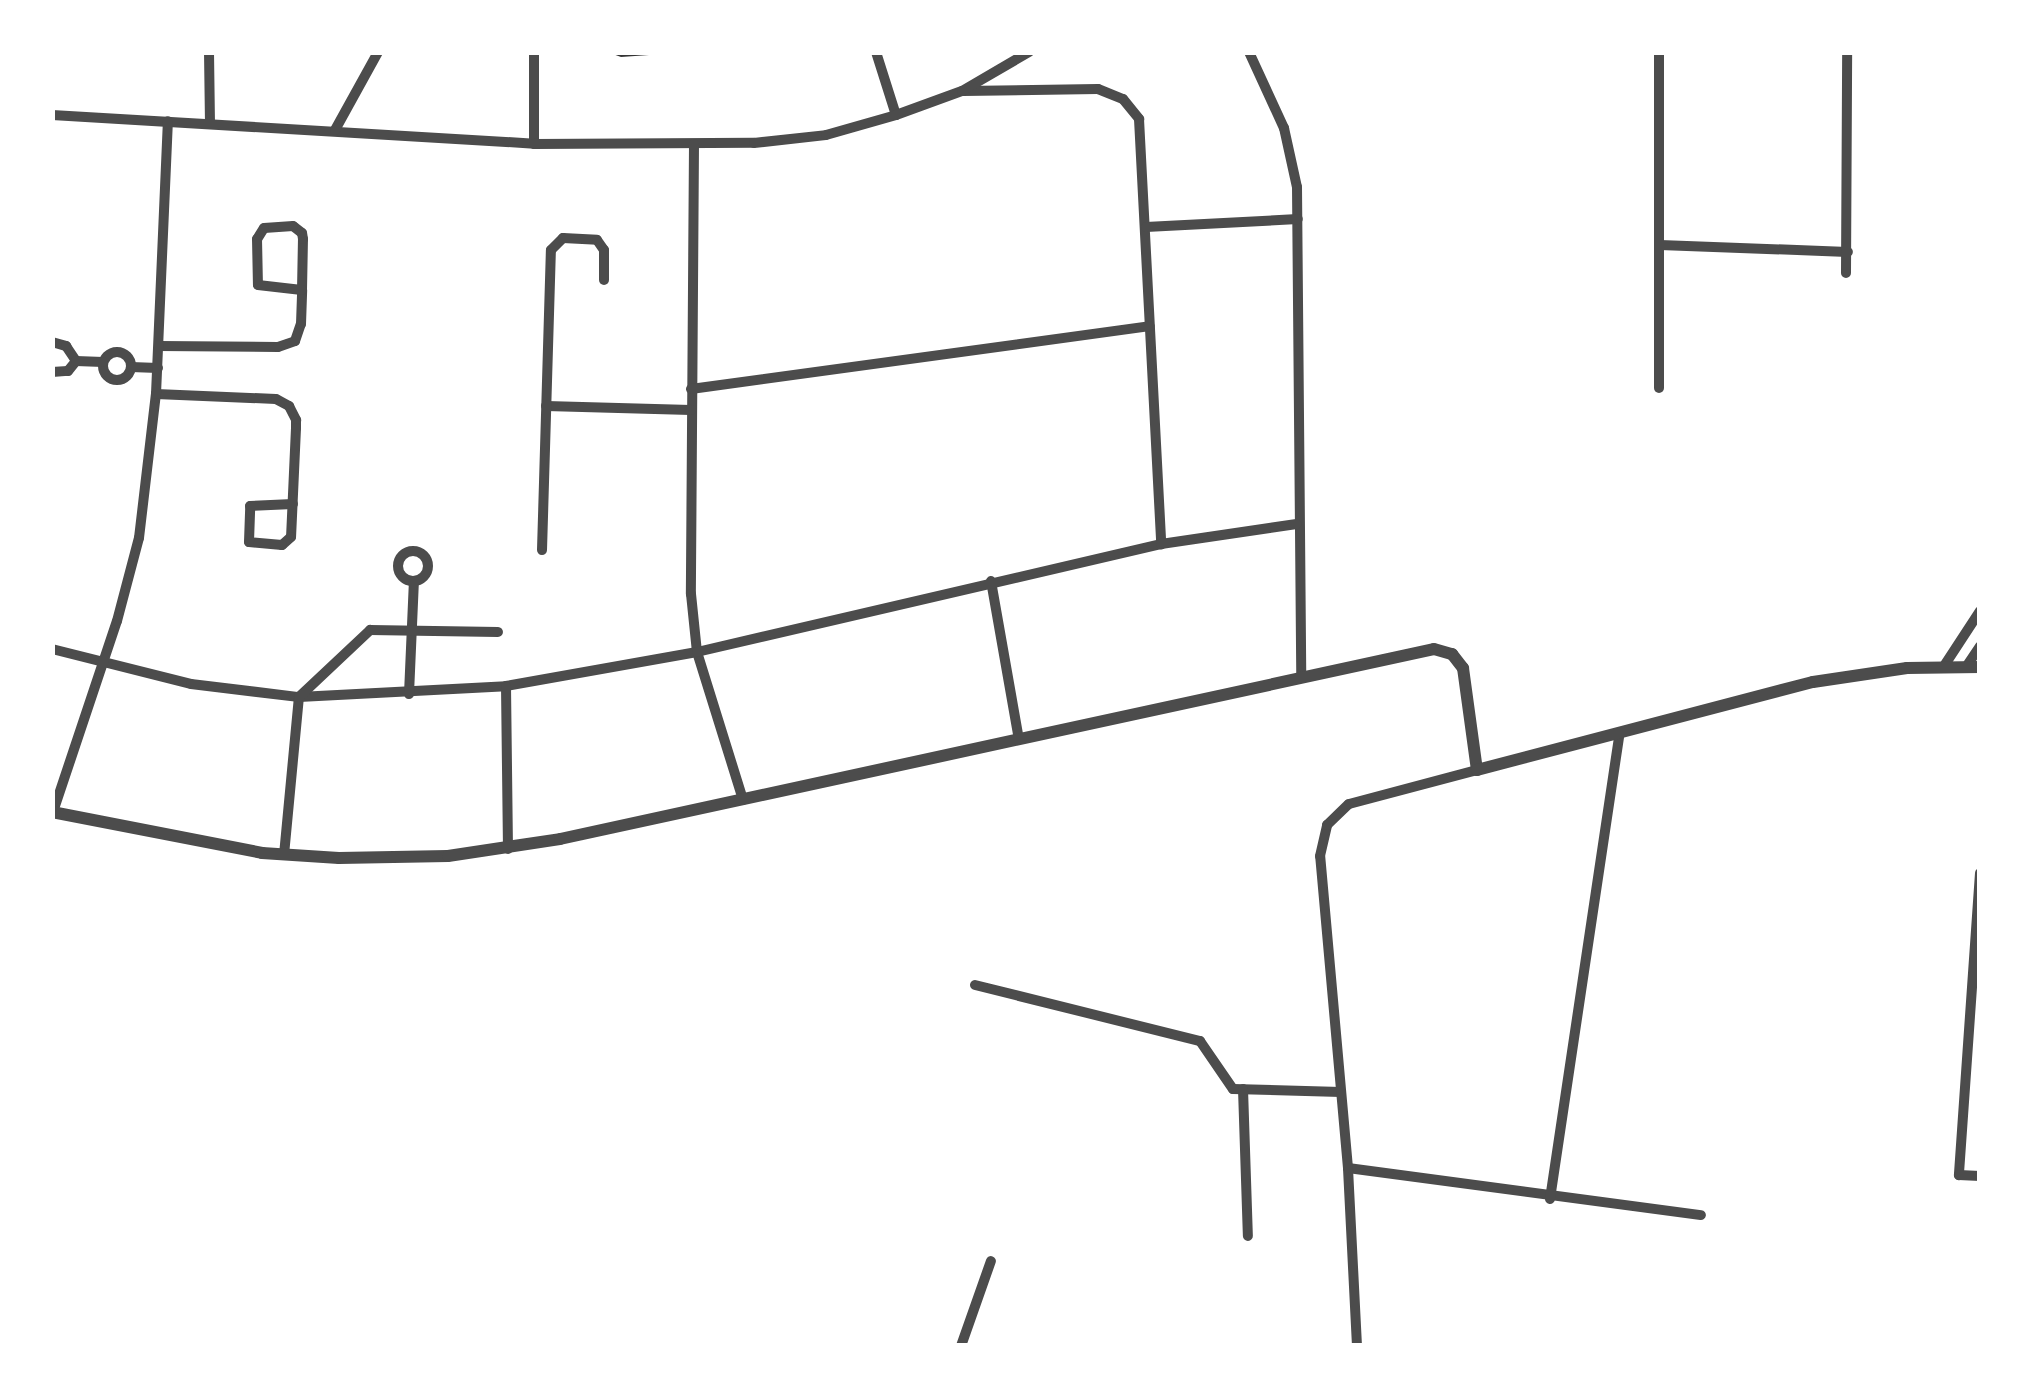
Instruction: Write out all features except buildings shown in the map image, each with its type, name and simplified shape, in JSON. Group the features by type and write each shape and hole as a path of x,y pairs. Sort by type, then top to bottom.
{"street":[{"path":"209,52 210,122"},
{"path":"334,130 351,94 378,59 378,52"},
{"path":"534,52 534,144"},
{"path":"876,52 896,115"},
{"path":"52,115 534,144 790,141 896,115 962,91 1029,52"},
{"path":"1249,52 1284,128 1292,158 1298,218 1296,524 1302,675"},
{"path":"1659,52 1659,388"},
{"path":"1846,273 1848,52"},
{"path":"962,91 1098,90 1122,99 1143,131 1161,544"},
{"path":"168,121 158,368 139,538 104,662 53,812 284,855 393,858 508,849 1434,649 1452,654 1463,668 1477,770"},
{"path":"694,144 691,594 696,652 743,800"},
{"path":"1146,227 1298,218"},
{"path":"159,346 290,344 301,330 302,290 300,230 293,226 264,228 257,239 258,285 302,290"},
{"path":"542,550 550,250 563,238 597,240 604,250 604,280"},
{"path":"1660,245 1848,252"},
{"path":"691,389 1150,326"},
{"path":"52,342 70,349 76,361"},
{"path":"119,352 128,357 131,367 126,376 112,379 104,372 103,362 109,354 119,352"},
{"path":"76,361 103,362"},
{"path":"52,372 68,371 76,361"},
{"path":"131,367 158,368"},
{"path":"156,394 276,399 289,406 296,420 292,504 288,543 249,542 250,506 292,504"},
{"path":"546,406 691,410"},
{"path":"52,648 191,684 299,696 408,694 506,686 696,652 1161,544 1296,524"},
{"path":"408,694 414,581"},
{"path":"991,581 1019,739"},
{"path":"1944,666 1980,611"},
{"path":"284,855 299,696 326,675 361,635 379,628 498,632"},
{"path":"1358,1346 1348,1168 1320,856 1327,824 1349,804 1812,682 1871,672 1973,667 1980,646"},
{"path":"506,686 508,849"},
{"path":"1550,1199 1618,736"},
{"path":"1980,872 1959,1175 1980,1176"},
{"path":"975,986 1200,1041 1233,1088 1341,1092"},
{"path":"1243,1089 1248,1236"},
{"path":"1348,1168 1550,1199 1701,1215"},
{"path":"961,1346 991,1260"}]}
